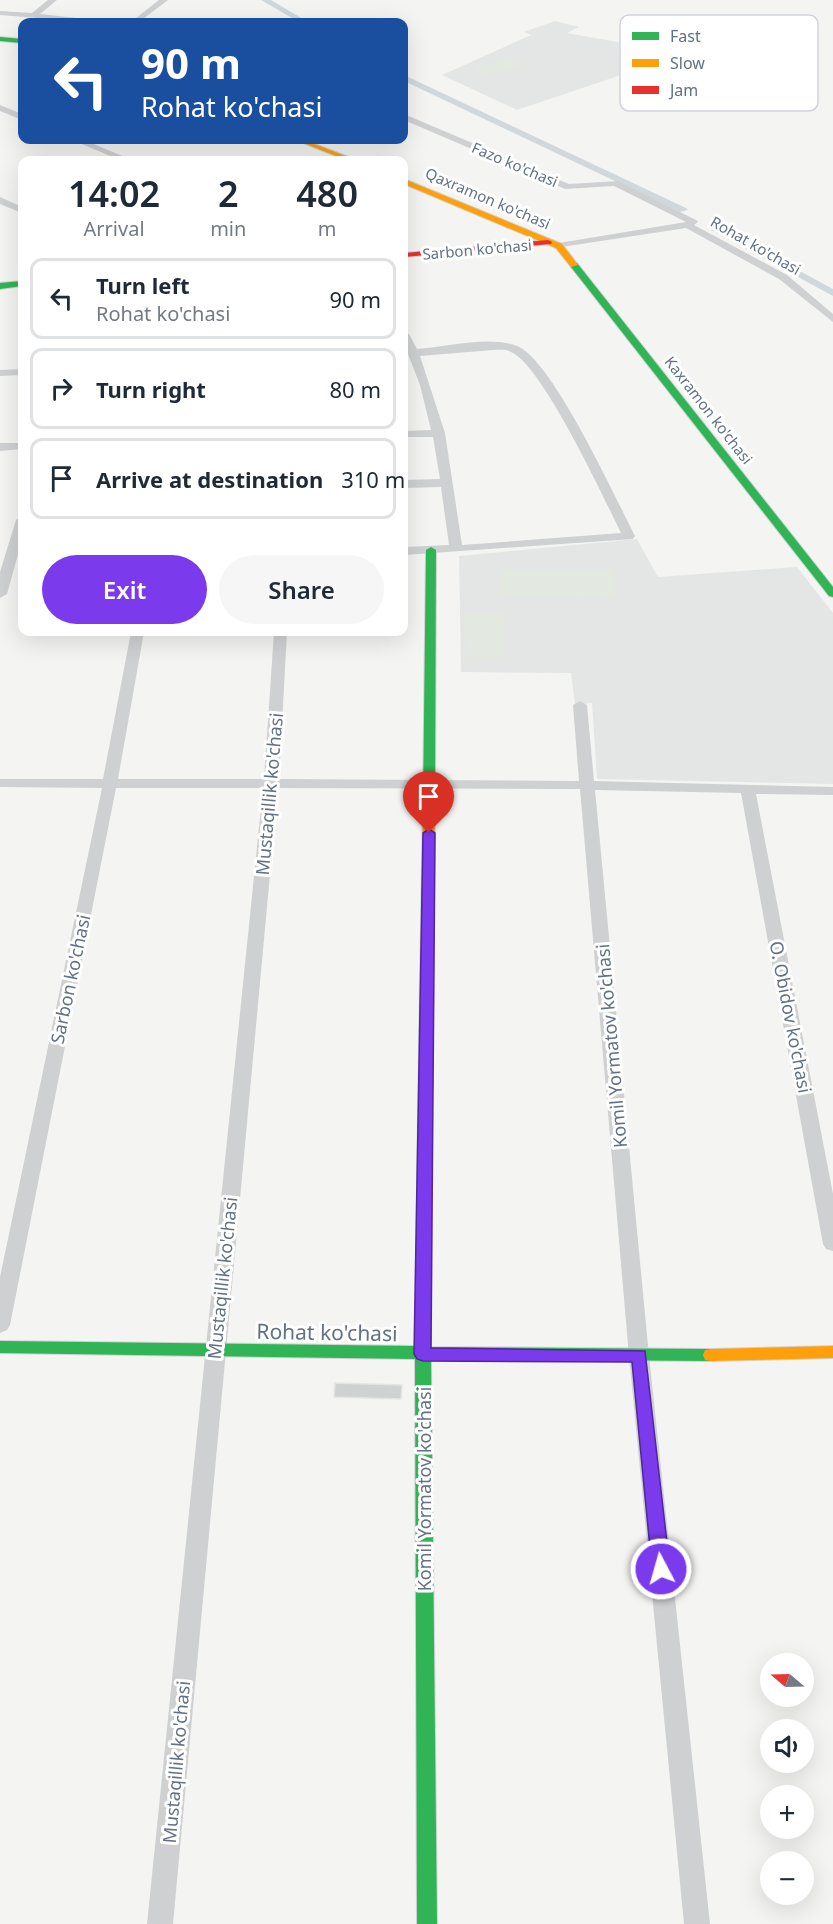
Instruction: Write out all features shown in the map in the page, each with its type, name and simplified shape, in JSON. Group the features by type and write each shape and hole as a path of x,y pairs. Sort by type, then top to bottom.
{"street":[{"path":"33,16 53,0"},
{"path":"140,18 164,0"},
{"path":"0,13 58,18"},
{"path":"0,39 18,41"},
{"path":"0,108 18,115"},
{"name":"Fazo ko'chasi","path":"408,119 568,187 615,183 690,224"},
{"path":"86,144 117,156"},
{"path":"310,144 341,156"},
{"name":"Qaxramon ko'chasi","path":"408,183 555,244"},
{"path":"0,200 18,208"},
{"path":"555,244 690,224"},
{"name":"Rohat ko'chasi","path":"690,224 783,277 833,319"},
{"name":"Sarbon ko'chasi","path":"408,255 555,244"},
{"name":"Kaxramon ko'chasi","path":"555,244 833,594"},
{"path":"0,286 18,284"},
{"path":"408,342 417,359 439,433 456,549"},
{"path":"408,363 417,359 502,347 516,349 524,355 550,389 629,536 456,549 408,550"},
{"path":"0,373 18,372"},
{"path":"408,434 439,433"},
{"path":"0,447 18,446"},
{"path":"408,484 446,483"},
{"path":"0,594 18,534"},
{"name":"Komil Yormatov ko'chasi","path":"427,1924 423,1354 431,550"},
{"name":"Sarbon ko'chasi","path":"0,1325 110,783 136,636"},
{"name":"Mustaqillik ko'chasi","path":"160,1924 214,1351 271,785 281,636"},
{"name":"Komil Yormatov ko'chasi","path":"580,705 639,1356 698,1924"},
{"path":"0,783 587,785 833,791"},
{"name":"O. Obidov ko'chasi","path":"748,790 833,1244"},
{"name":"Rohat ko'chasi","path":"0,1347 639,1356 833,1352"}],"shaded area":[{"path":"555,21 579,27 567,33 620,42 620,75 517,110 442,75 531,35 524,32"},
{"path":"507,58 524,64 488,75 471,69"},
{"path":"637,539 658,577 797,567 833,613 833,784 597,779 592,703 575,705 571,673 461,672 459,556"},
{"path":"500,570 613,570 615,597 500,596"},
{"path":"464,614 503,614 505,657 465,657"}],"building":[{"path":"335,1383 402,1385 401,1399 334,1397"}],"waterway":[{"path":"265,0 297,18"},
{"path":"408,80 683,210"},
{"path":"714,228 833,293"}],"traffic: fast":[{"path":"0,39 18,41"},
{"path":"574,265 833,594"},
{"path":"0,286 18,284"},
{"path":"429,801 431,550"},
{"path":"425,1116 423,1354 427,1924"},
{"path":"0,1347 639,1356 711,1355"}],"traffic: slow":[{"path":"310,144 341,156"},
{"path":"408,183 559,246 574,265"},
{"path":"425,1116 429,801"},
{"path":"711,1355 833,1352"}],"traffic: jam":[{"path":"408,255 548,242"}],"route":[{"path":"429,833 423,1354 639,1356 661,1569"}]}
